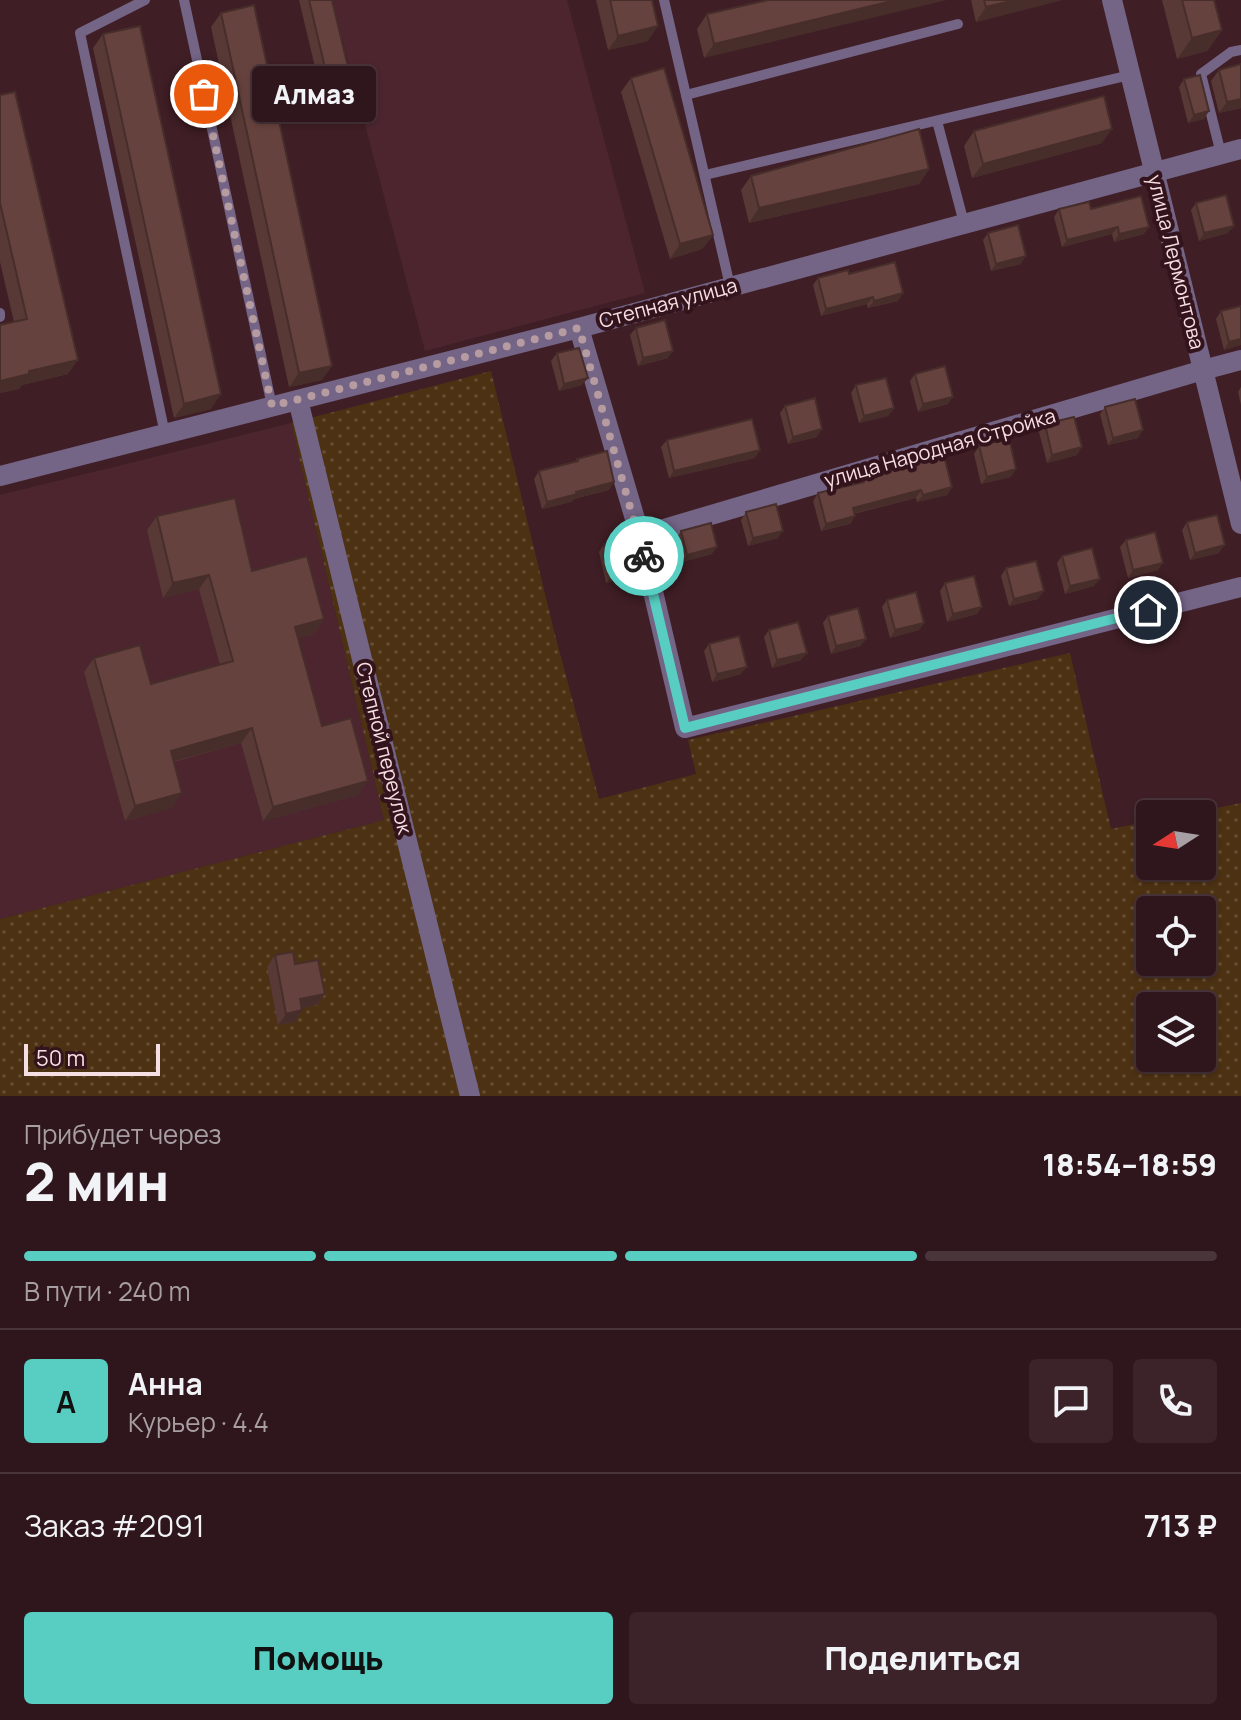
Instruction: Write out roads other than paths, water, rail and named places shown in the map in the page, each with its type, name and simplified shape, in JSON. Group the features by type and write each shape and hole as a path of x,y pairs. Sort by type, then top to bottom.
{"street":[{"name":"улица Лермонтова","path":"1112,0 1241,524"},
{"name":"Степная улица","path":"0,476 579,328 1231,152"},
{"path":"579,328 640,536 685,728 1241,587"},
{"name":"улица Народная Стройка","path":"640,536 1241,360"},
{"name":"Степной переулок","path":"298,400 470,1096"}],"lane":[{"path":"145,0 80,33 165,434"},
{"path":"184,0 272,406"},
{"path":"664,0 730,286"},
{"path":"686,95 958,24"},
{"path":"1231,152 1201,74 1231,52 1241,50"},
{"path":"705,175 1130,75"},
{"path":"937,121 964,223"}],"place":[{"name":"Алмаз","path":"204,94"}]}
